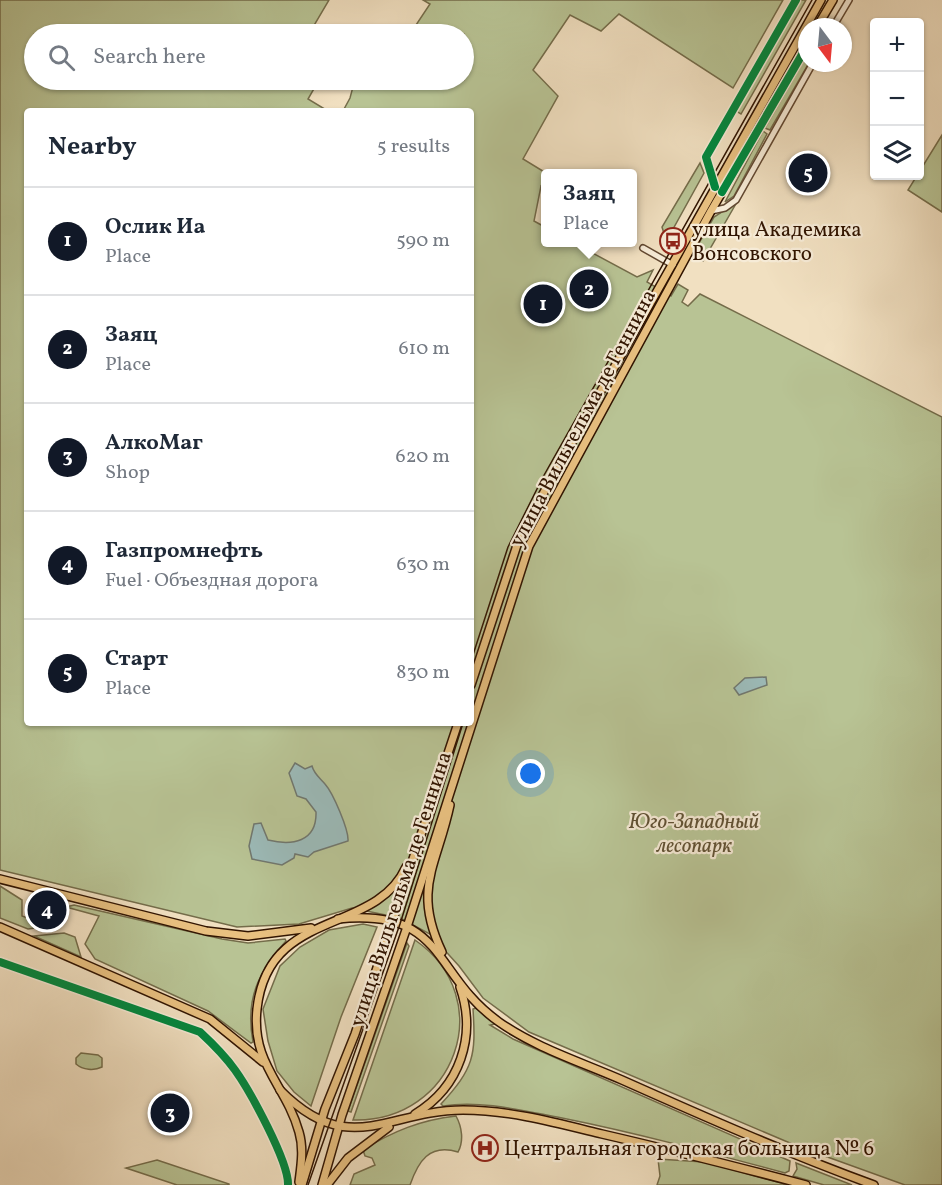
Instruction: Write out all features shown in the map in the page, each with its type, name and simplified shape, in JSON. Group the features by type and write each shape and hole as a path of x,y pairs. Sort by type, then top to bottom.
{"main road":[{"name":"улица Вильгельма де Геннина","path":"474,675 526,525 821,0"},
{"path":"823,18 833,0"},
{"name":"улица Вильгельма де Геннина","path":"474,720 537,530 642,342 711,212 798,62"},
{"name":"улица Вильгельма де Геннина","path":"300,1185 393,922 457,726"},
{"name":"улица Вильгельма де Геннина","path":"322,1185 339,1125 407,927 472,726"},
{"path":"460,762 426,896 433,932 450,968 457,980 490,1016 535,1043 725,1125 874,1185"},
{"path":"0,879 217,932 269,935 318,926 364,908 384,894 404,872 416,846"},
{"path":"338,919 361,917 393,922 407,927 435,948 450,968"},
{"path":"300,1185 302,1159 300,1135 280,1090 263,1062 256,1028 263,984 274,963 287,947 318,926"},
{"path":"0,927 210,1019 263,1062"},
{"path":"407,1119 439,1096 449,1083 463,1055 467,1025 457,980"},
{"path":"280,1090 302,1109 322,1120 339,1125 373,1128 438,1112 491,1111 704,1158 806,1185"},
{"path":"327,1185 348,1158 372,1137 396,1123"}],"street":[{"path":"715,187 706,157 796,0"},
{"path":"838,18 849,0"},
{"path":"711,212 725,208 736,200 808,72"},
{"path":"643,248 680,269"},
{"path":"0,962 200,1032 219,1049 236,1071 285,1163 288,1185"}],"green space":[{"name":"Юго-Западный лесопарк","path":"0,0 329,0 315,24 24,24 24,90 313,90 308,99 323,108 24,108 24,726 474,726 474,108 345,108 352,90 474,90 474,24 417,24 430,4 423,0 783,0 733,88 619,14 601,31 570,15 533,70 558,96 523,159 541,170 541,186 534,221 541,225 541,247 581,247 637,277 653,270 647,282 671,296 678,284 688,290 682,302 688,306 700,294 942,417 942,1185 905,1185 797,1146 529,1032 483,998 459,966 430,934 400,918 352,908 299,924 237,927 0,870"},
{"path":"801,0 806,0 741,114 736,111"},
{"path":"798,71 804,72 770,130 765,128"},
{"path":"763,131 767,134 734,196 725,202"},
{"path":"942,135 942,212 908,190 914,180 924,180 924,164"},
{"path":"700,163 704,173 668,238 665,237 662,227"},
{"path":"737,202 703,261 692,255 714,217"},
{"path":"0,886 22,900 22,916 50,926 28,929 0,918"},
{"path":"74,905 222,939 248,943 285,939 286,941 268,964 256,987 251,1013 253,1042 251,1043 208,1011 95,959 85,944 99,916 66,907"},
{"path":"363,924 377,927 341,1017 311,1106 294,1092 277,1071 268,1041 263,1009 280,966 300,947 329,930"},
{"path":"64,933 75,937 81,957 34,936"},
{"path":"415,940 441,965 456,993 460,1024 454,1053 440,1080 418,1101 388,1116 353,1120"},
{"path":"407,943 409,946 351,1112 348,1111"},
{"path":"476,1008 495,1024 490,1025 513,1039 790,1161 789,1171 785,1173 646,1137 533,1112 473,1104 443,1106 441,1104 460,1081 470,1061 474,1039 473,1009"},
{"path":"81,1053 98,1055 102,1058 102,1067 89,1069 76,1064 76,1058"},
{"path":"456,1116 462,1134 458,1152 439,1150 426,1156 410,1185 350,1185 354,1174 375,1165 372,1158 365,1156 363,1150 408,1127"},
{"path":"658,1159 704,1162 789,1185 657,1185 660,1176"},
{"path":"157,1160 229,1185 177,1185 126,1168"},
{"path":"796,1163 852,1185 824,1185 793,1176 797,1169"}],"water":[{"path":"766,677 767,685 739,695 734,688 745,678"},
{"path":"295,763 305,769 312,766 328,789 343,821 348,841 314,852 308,857 295,854 294,858 282,865 252,859 249,846 254,824 261,823 268,840 277,842 301,840 312,830 316,812 306,799 297,796 289,773"}],"tram line":[{"path":"474,652 508,547 543,477 812,0"},
{"path":"308,1185 400,924 462,726"}],"cycle path":[{"path":"715,187 706,157 796,0"},
{"path":"722,192 798,61"},
{"path":"0,962 200,1032 227,1060 250,1094 276,1144 287,1174 288,1185"}],"place":[{"name":"Старт","path":"808,173"},
{"name":"улица Академика Вонсовского","path":"673,241"},
{"name":"Заяц","path":"589,289"},
{"name":"Ослик Иа","path":"543,304"},
{"name":"Газпромнефть","path":"47,910"},
{"name":"АлкоМаг","path":"170,1113"},
{"name":"Центральная городская больница № 6","path":"485,1148"}]}
